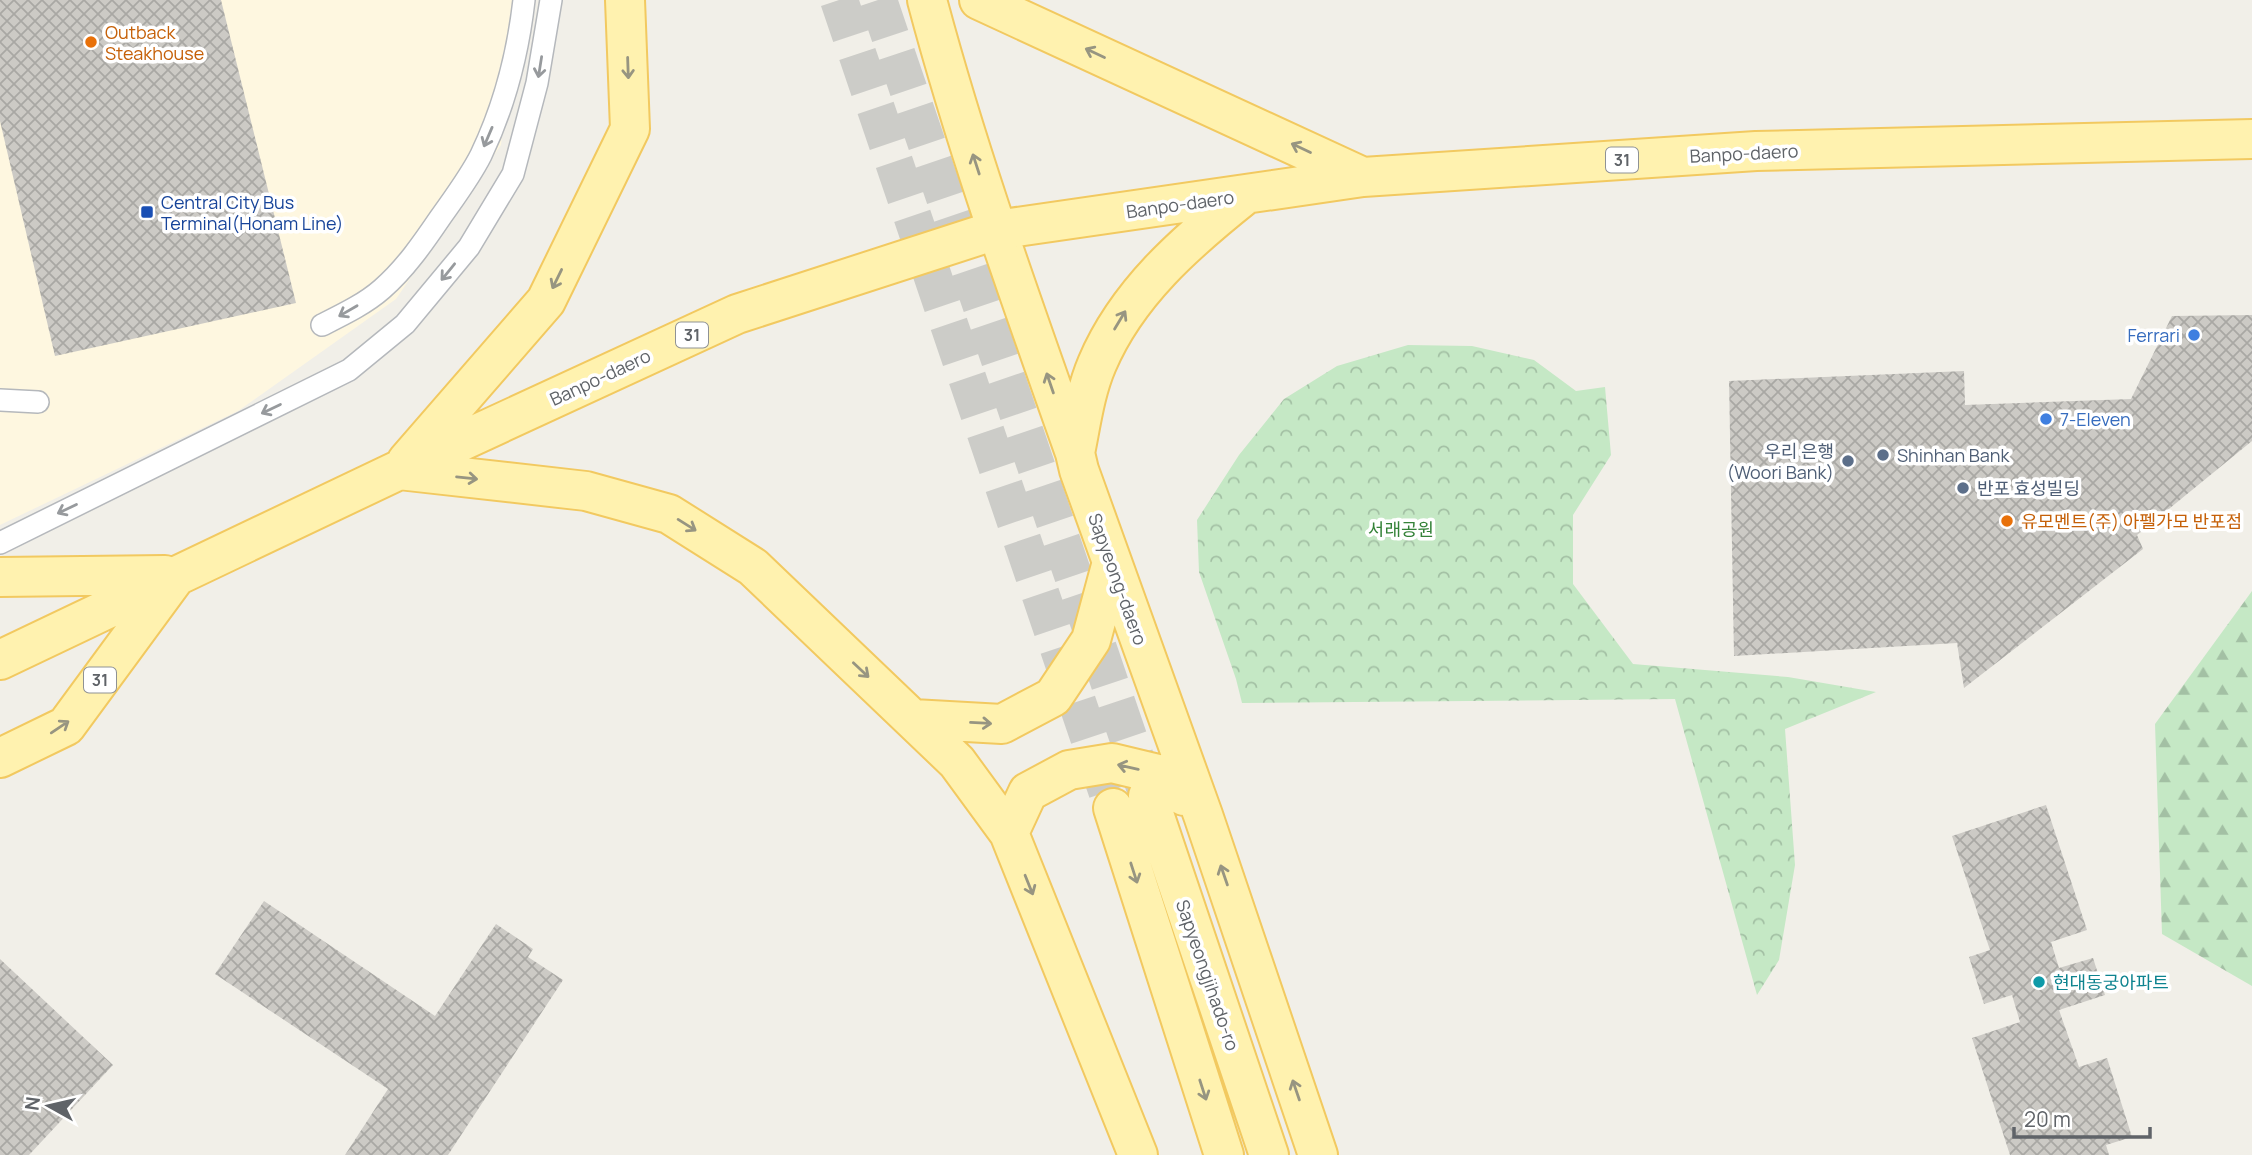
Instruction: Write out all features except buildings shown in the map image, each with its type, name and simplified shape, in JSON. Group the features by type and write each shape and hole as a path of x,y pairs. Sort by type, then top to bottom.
{"main road":[{"path":"399,470 546,301 629,129 625,0"},
{"name":"Sapyeong-daero","path":"928,0 947,72 996,230 1203,815 1318,1155"},
{"path":"979,0 1363,177"},
{"name":"Banpo-daero","path":"0,577 177,575 737,314 996,230 1363,177 1756,151 2252,139"},
{"path":"1075,453 1096,365 1122,316 1150,280 1198,232 1246,194"},
{"path":"399,470 586,491 669,514 753,567 957,762 1009,833 1138,1155"},
{"path":"913,719 1002,724 1053,697 1091,640 1112,562"},
{"name":"Banpo-daero","path":"0,758 66,726 177,575"},
{"name":"31","path":"0,660 177,575"},
{"path":"1009,833 1028,792 1069,770 1112,764 1163,775 1203,815"},
{"name":"Sapyeongjihado-ro","path":"1224,1155 1130,802 1269,1155"}],"lane":[{"path":"322,324 349,311 381,290 424,242 462,186 480,157 496,119 513,63 524,0"},
{"path":"0,543 349,370 405,324 469,247 513,174 537,83 551,0"},
{"path":"0,400 38,402"}],"shaded area":[{"path":"0,0 515,0 501,145 396,299 238,411 0,525"}],"green space":[{"name":"서래공원","path":"1408,345 1472,346 1534,360 1576,391 1605,387 1611,455 1573,515 1573,584 1633,664 1788,677 1876,692 1785,729 1795,865 1779,960 1757,995 1675,699 1242,703 1199,572 1197,520 1239,455 1284,399 1337,366"},
{"path":"2252,591 2252,986 2162,934 2155,724"}],"tunnel":[{"path":"839,0 1113,808"},
{"path":"878,0 1148,796"}],"place":[{"name":"Outback Steakhouse","path":"91,42"},
{"name":"Central City Bus Terminal(Honam Line)","path":"147,212"},
{"name":"Ferrari","path":"2194,335"},
{"name":"7-Eleven","path":"2046,419"},
{"name":"Shinhan Bank","path":"1883,455"},
{"name":"우리 은행 (Woori Bank)","path":"1848,461"},
{"name":"반포 효성빌딩","path":"1963,488"},
{"name":"유모멘트(주) 아펠가모 반포점","path":"2007,521"},
{"name":"현대동궁아파트","path":"2039,982"}]}
